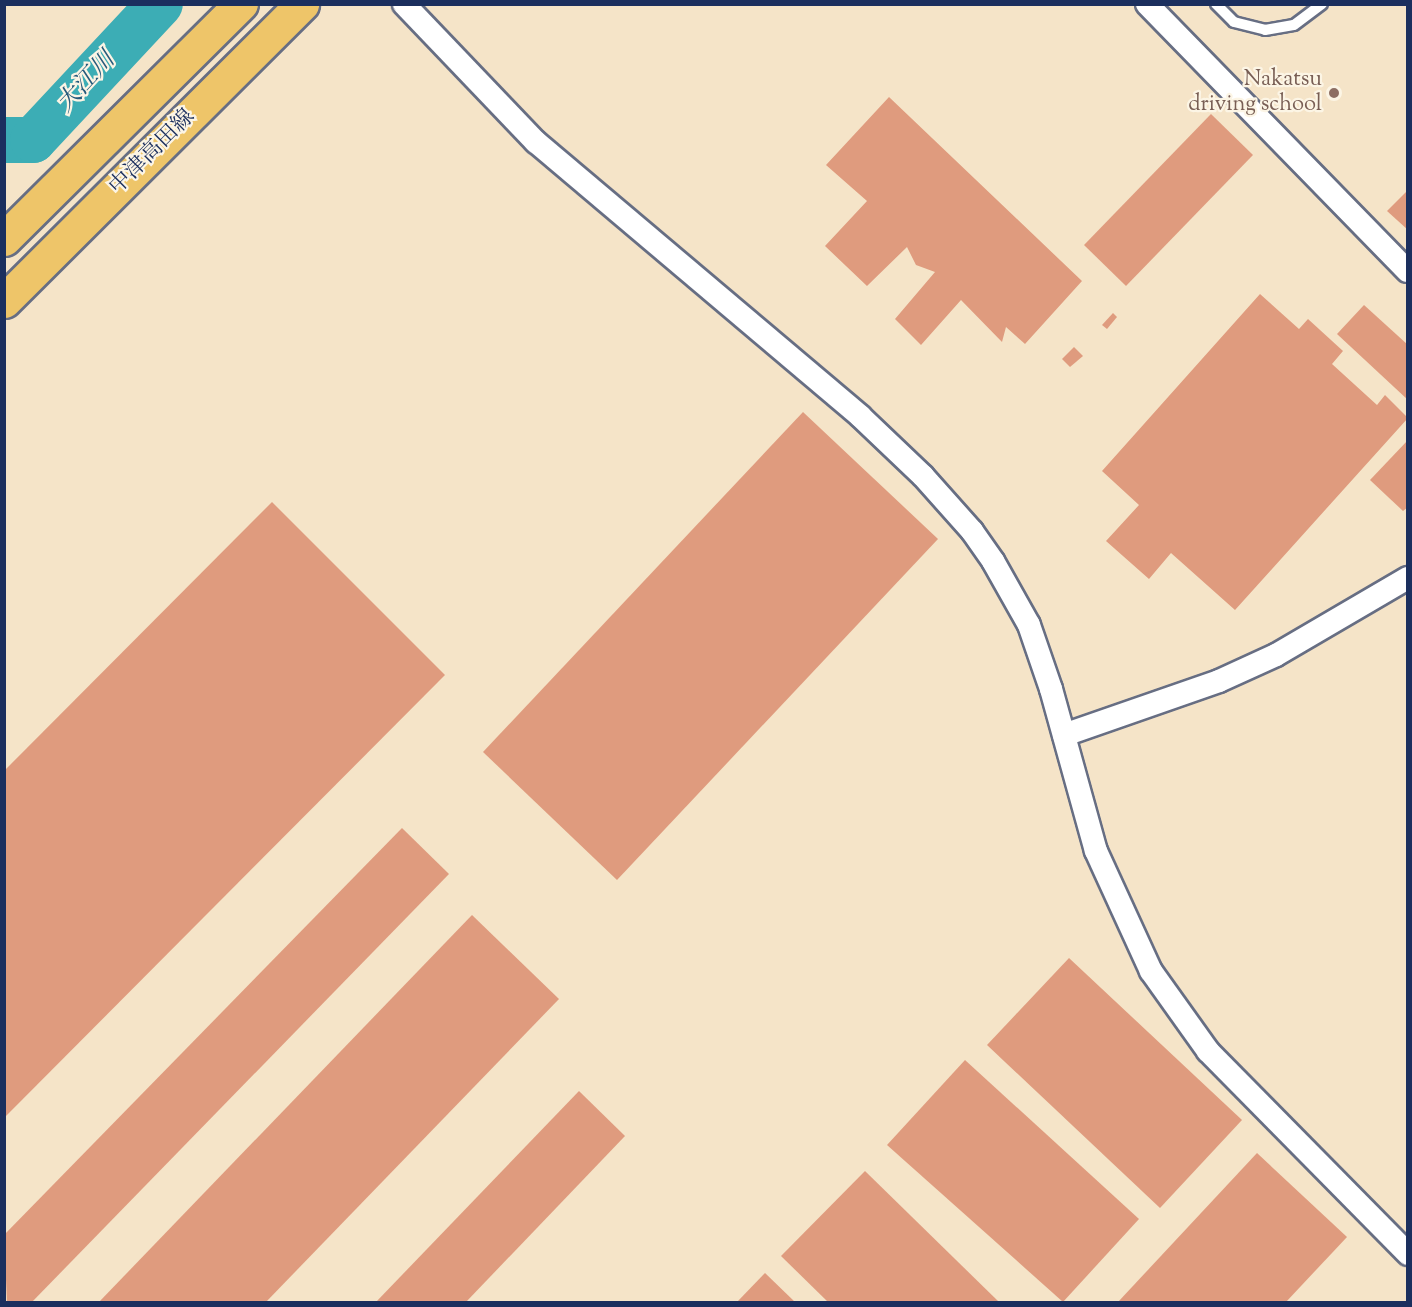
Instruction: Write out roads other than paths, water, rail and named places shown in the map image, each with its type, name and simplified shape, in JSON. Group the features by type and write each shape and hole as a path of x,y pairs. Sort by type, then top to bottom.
{"main road":[{"name":"中津高田線","path":"4,239 241,4"},
{"name":"中津高田線","path":"4,301 302,4"}],"street":[{"path":"404,4 536,142 860,416 951,505 993,561 1029,625 1106,880 1168,998 1208,1051 1407,1254"},
{"path":"1147,4 1407,271"},
{"path":"1064,735 1219,681 1276,655 1407,578"}],"lane":[{"path":"1216,4 1234,22 1265,30 1294,26 1322,4"}],"waterway":[{"name":"大江川","path":"4,140 33,140 160,4"}],"place":[{"name":"Nakatsu driving school","path":"1334,93"}]}
